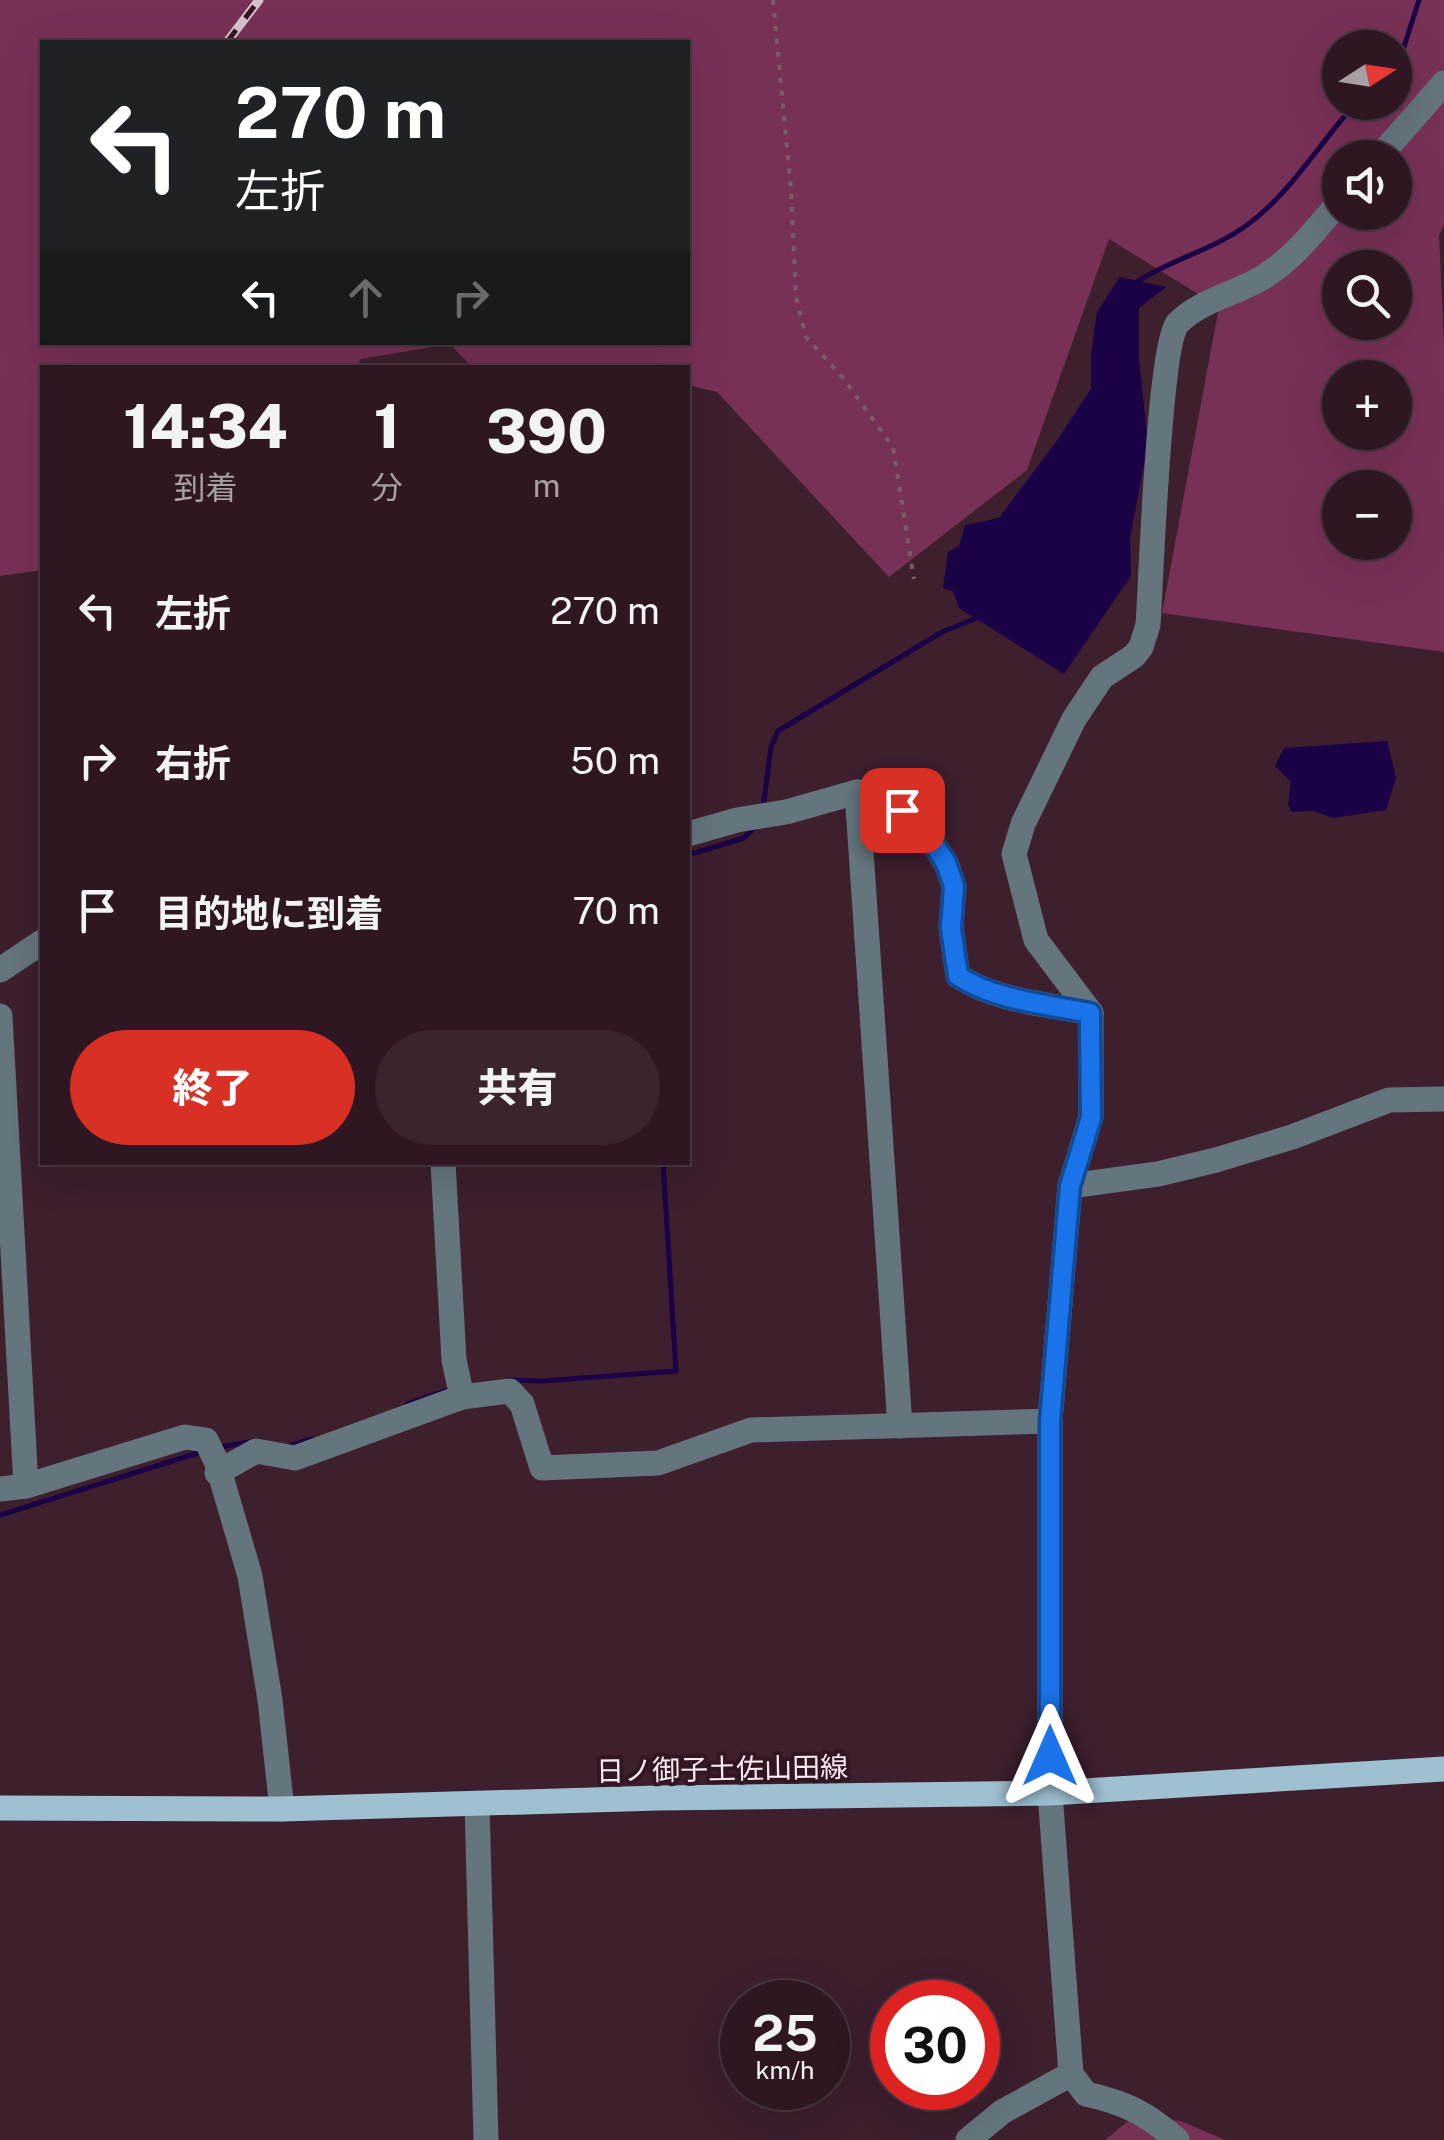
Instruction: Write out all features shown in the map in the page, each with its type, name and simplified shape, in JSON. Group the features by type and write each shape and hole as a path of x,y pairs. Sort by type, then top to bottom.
{"main road":[{"name":"日ノ御子土佐山田線","path":"0,1808 282,1808 1050,1793 1444,1769"}],"street":[{"path":"1394,140 1444,83"},
{"path":"1177,2140 1150,2116 1118,2101 1086,2094 1071,2074 1050,1793 1050,1421 1070,1186 1091,1118 1090,1013 1036,940 1014,854 1023,824 1074,719 1102,676 1134,656 1148,625 1162,402 1170,340 1177,324 1198,309 1263,278 1290,258 1322,222"},
{"path":"690,833 856,792 882,793 926,832 946,863 954,886 951,928 958,976 976,988 1002,996 1090,1013"},
{"path":"856,792 900,1426"},
{"path":"0,970 40,943"},
{"path":"0,1020 26,1486"},
{"path":"1070,1186 1158,1174 1216,1160 1292,1137 1389,1100 1444,1099"},
{"path":"443,1165 454,1360 462,1397"},
{"path":"213,1459 256,1451 295,1458 462,1397 510,1391 522,1404 542,1468 658,1464 751,1430 1050,1421"},
{"path":"0,1489 26,1486 186,1438 213,1459 250,1576 282,1808"},
{"path":"477,1804 486,2140"},
{"path":"968,2140 1002,2112 1071,2074"}],"path":[{"path":"773,0 791,190 796,297 806,336 843,378 893,447 914,579"}],"shaded area":[{"path":"0,0 1444,0 1444,225 1439,235 1444,345 1444,652 1162,613 1219,307 1109,239 1027,470 889,577 717,392 690,385 690,365 470,365 451,345 690,345 690,40 40,40 40,345 444,345 361,359 358,365 40,365 40,570 0,576"},
{"path":"1120,277 1166,287 1139,308 1139,359 1148,444 1130,538 1131,576 1064,674 959,608 953,591 943,588 948,552 959,546 965,525 999,518 1091,389 1097,312"},
{"path":"1387,741 1396,778 1386,810 1333,818 1314,811 1292,812 1288,805 1291,782 1275,766 1284,748"},
{"path":"1134,2116 1181,2121 1225,2140 1105,2140"}],"waterway":[{"path":"1409,30 1419,0"},
{"path":"1135,283 1247,225 1291,183 1342,120"},
{"path":"763,808 771,747 778,731 942,632 982,616"},
{"path":"690,854 744,838 755,827"},
{"path":"509,1380 676,1371 663,1165"},
{"path":"407,1404 453,1388"},
{"path":"289,1446 312,1439"},
{"path":"221,1447 254,1441"},
{"path":"0,1515 201,1452"}],"railway":[{"path":"229,40 259,0"}],"route":[{"path":"902,810 926,832 946,863 954,886 951,928 958,976 976,988 1002,996 1090,1013 1091,1118 1070,1186 1050,1421 1050,1756"}]}
